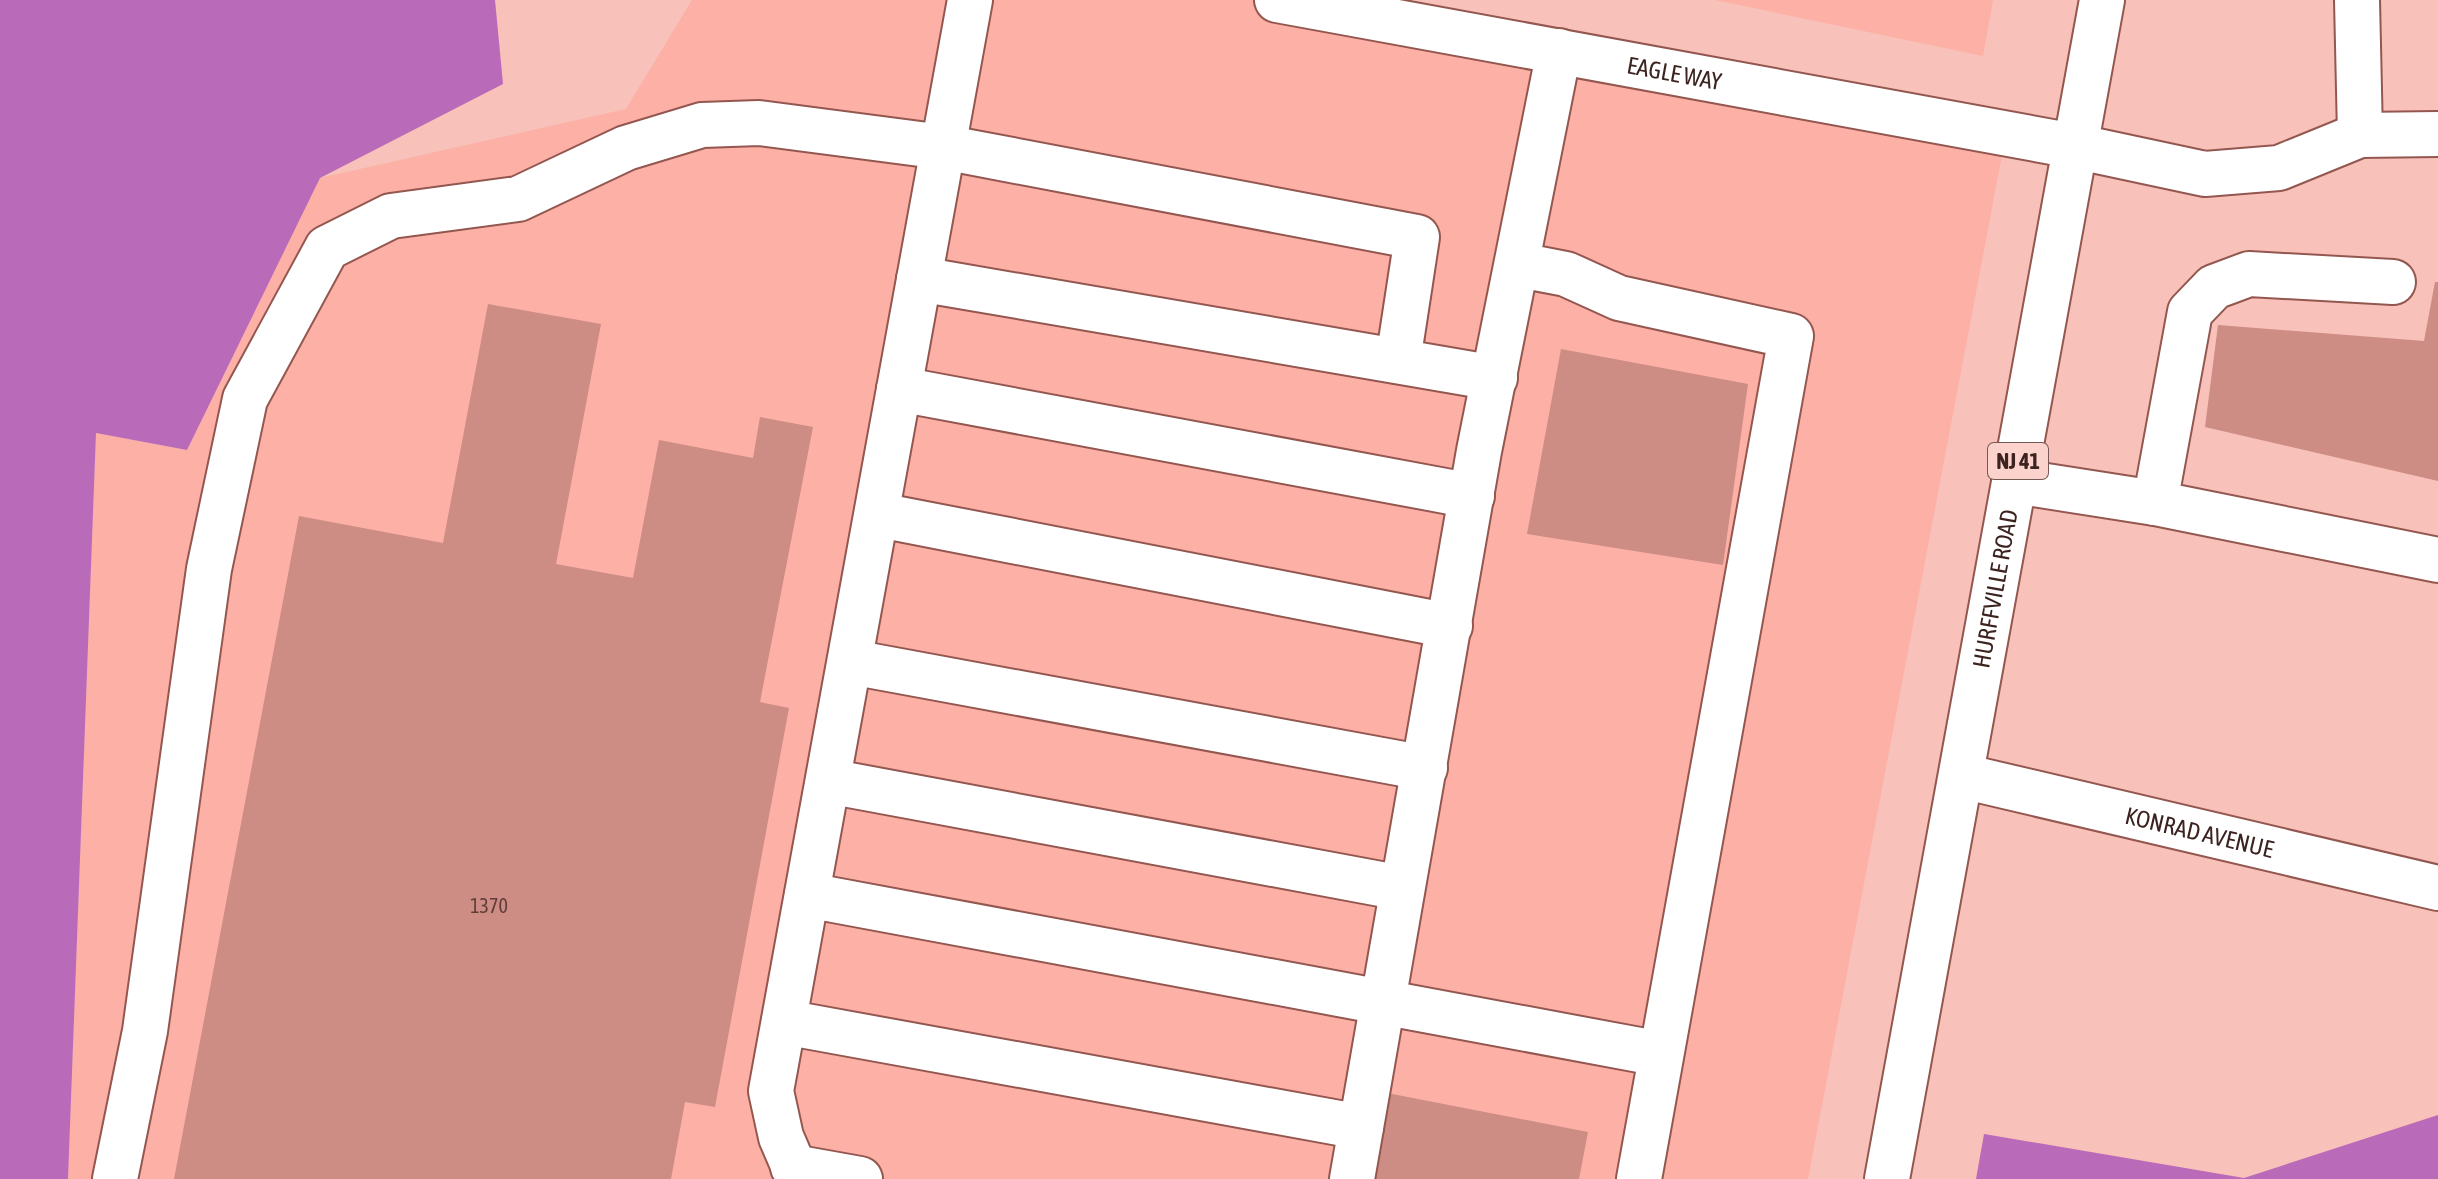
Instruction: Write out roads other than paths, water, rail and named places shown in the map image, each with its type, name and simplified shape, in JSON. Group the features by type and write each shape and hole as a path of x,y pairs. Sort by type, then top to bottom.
{"main road":[{"path":"860,1179 796,1173 781,1137 771,1091 879,515 970,0"},
{"name":"EAGLE WAY","path":"1277,0 2074,146 2205,174 2279,168 2360,135"},
{"name":"HURFFVILLE ROAD","path":"1887,1179 2102,0"},
{"path":"2357,0 2360,135 2438,134"},
{"path":"1352,1179 1472,496 1559,51"},
{"path":"115,1179 145,1031 209,569 245,399 327,248 391,216 518,199 626,148 702,125 759,123 943,147 1417,237 1398,361"},
{"path":"1519,265 1566,274 1619,298 1791,336 1639,1179"},
{"path":"2155,503 2190,312 2214,287 2249,274 2393,282"},
{"path":"919,279 1495,378"},
{"path":"899,389 1472,496"},
{"path":"2014,481 2155,503 2438,560"},
{"path":"879,515 1450,626"},
{"path":"851,662 1425,768"},
{"name":"KONRAD AVENUE","path":"1962,776 2438,888"},
{"path":"828,781 1402,888"},
{"path":"807,895 1661,1054"},
{"path":"784,1022 1361,1127"}]}
